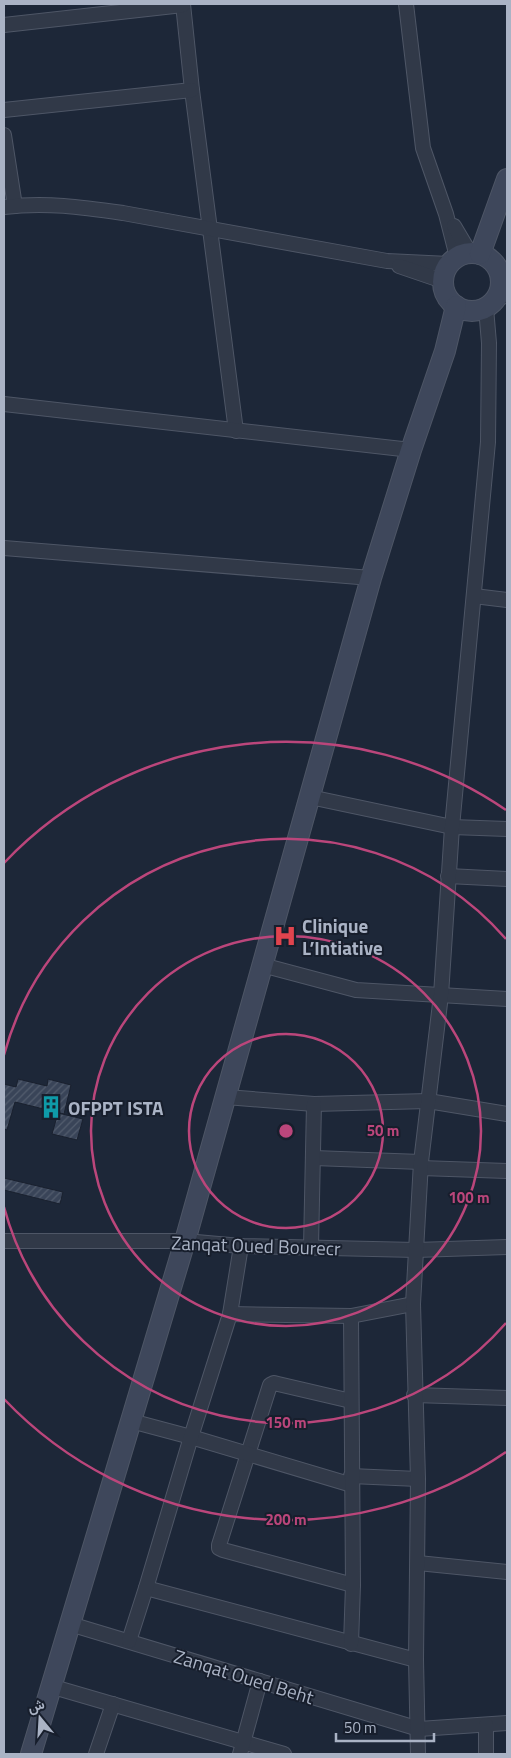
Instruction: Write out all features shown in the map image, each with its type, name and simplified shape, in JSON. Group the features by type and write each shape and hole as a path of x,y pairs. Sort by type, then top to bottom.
{"street":[{"path":"4,25 183,4 192,90 236,431"},
{"path":"31,1754 185,1241 371,578 411,450 445,351 501,283 475,265 446,214 423,148 406,4"},
{"path":"4,110 192,90"},
{"path":"4,135 9,206 46,204 80,207 210,228 387,261 475,265"},
{"path":"483,304 446,296 475,265 507,179"},
{"path":"418,1754 419,1730 416,1660 418,1479 414,1395 413,1304 421,1165 441,995 452,827 488,442 489,343 483,304"},
{"path":"4,404 411,450"},
{"path":"4,548 371,578"},
{"path":"474,596 507,600"},
{"path":"310,797 452,827 507,829"},
{"path":"448,876 507,878"},
{"path":"262,965 356,990 507,1000"},
{"path":"226,1097 314,1104 428,1101 507,1114"},
{"path":"311,1248 314,1104"},
{"path":"314,1158 507,1171"},
{"name":"Zanqat Oued Bourecr","path":"4,1241 185,1241 241,1246 416,1250 507,1247"},
{"path":"129,1641 230,1314 241,1246"},
{"path":"230,1314 351,1316 413,1304"},
{"path":"351,1316 353,1585 351,1644"},
{"path":"351,1401 274,1383 268,1389 219,1548 353,1585"},
{"path":"414,1395 507,1398"},
{"path":"131,1421 248,1454 352,1480 418,1479"},
{"path":"418,1563 507,1572"},
{"path":"146,1588 416,1660"},
{"name":"Zanqat Oued Beht","path":"70,1624 419,1730 507,1723"},
{"path":"242,1748 260,1681"},
{"path":"50,1686 112,1704 242,1748 284,1754"},
{"path":"96,1754 112,1704"},
{"path":"486,1725 486,1754"}],"building":[{"name":"OFPPT ISTA","path":"18,1079 47,1086 48,1079 71,1085 64,1114 15,1102 7,1130 4,1129 4,1084 16,1087"},
{"path":"58,1113 83,1119 77,1140 52,1134"},
{"path":"4,1178 63,1192 60,1204 4,1190"}],"place":[{"name":"Clinique L’Intiative","path":"285,936"},
{"name":"OFPPT ISTA","path":"51,1107"}]}
